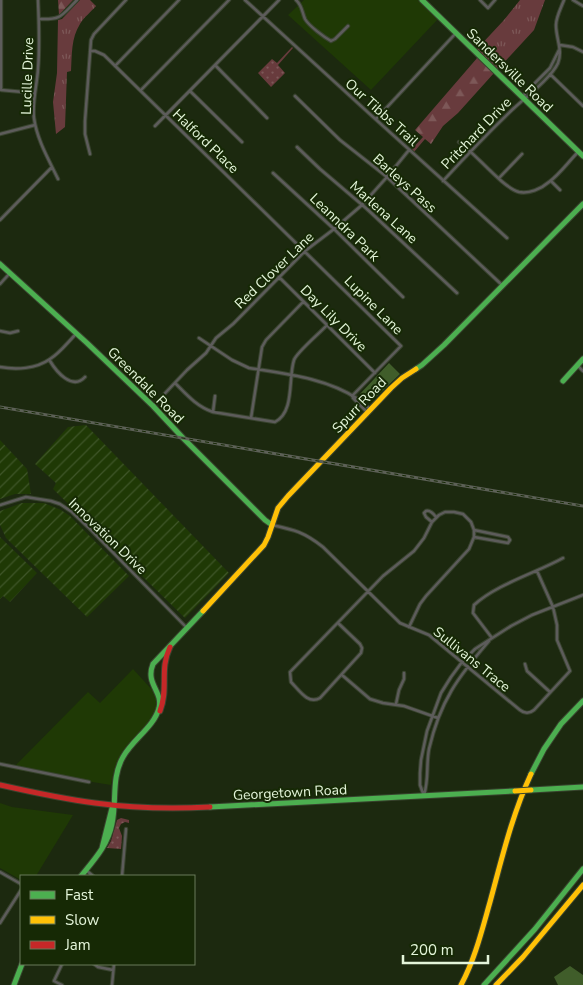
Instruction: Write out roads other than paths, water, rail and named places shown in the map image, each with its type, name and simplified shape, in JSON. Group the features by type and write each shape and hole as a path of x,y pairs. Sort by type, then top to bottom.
{"main road":[{"name":"Sandersville Road","path":"422,0 581,153"},
{"name":"Spurr Road","path":"82,875 102,849 113,805 115,780 120,761 159,710 158,695 151,682 151,667 186,627 264,545 278,508 283,502 398,381 419,368 583,204"},
{"name":"Greendale Road","path":"0,264 153,406 234,490 264,520 272,525"},
{"path":"563,381 583,359"},
{"name":"Spurr Road","path":"150,723 159,714 163,705 165,697 164,661 174,640"},
{"path":"461,985 474,959 508,834 526,782 552,737 583,701"},
{"name":"Georgetown Road","path":"0,785 113,805 198,808 583,787"},
{"path":"484,985 534,929 583,869"},
{"path":"496,985 583,885"},
{"path":"14,985 22,965"}],"street":[{"path":"1,0 0,90 34,93"},
{"name":"Lucille Drive","path":"38,0 38,70 33,105 35,125 58,179"},
{"path":"39,19 52,19 61,16 77,0"},
{"path":"115,66 179,0"},
{"path":"141,91 229,0"},
{"name":"Our Tibbs Trail","path":"245,0 325,75 507,238"},
{"path":"155,126 279,0"},
{"path":"296,0 306,20 325,37 331,40 335,39 348,26"},
{"path":"480,0 488,8 496,0"},
{"path":"564,0 556,24 560,45 574,47 583,52"},
{"path":"573,0 583,6"},
{"path":"90,154 85,134 85,121 91,40 94,34 124,1"},
{"path":"376,119 456,33"},
{"name":"Pritchard Drive","path":"443,180 556,66 559,61 560,45"},
{"name":"Halford Place","path":"90,51 99,52 104,55 305,251"},
{"path":"215,66 267,118"},
{"path":"548,73 583,106"},
{"path":"190,91 242,142"},
{"name":"Barleys Pass","path":"295,96 340,140 387,177 502,285"},
{"path":"0,134 35,125"},
{"path":"459,142 510,188 520,192 539,189 551,181 581,153"},
{"name":"Marlena Lane","path":"297,147 368,209 457,293"},
{"name":"Red Clover Lane","path":"153,406 206,353 216,338 233,324 305,251 362,205 409,150"},
{"path":"499,178 522,154"},
{"path":"0,220 52,167"},
{"name":"Leanndra Park","path":"273,172 403,297"},
{"path":"551,181 560,190"},
{"name":"Lupine Lane","path":"305,251 401,346 352,396"},
{"path":"0,284 10,273"},
{"name":"Day Lily Drive","path":"279,277 374,373"},
{"path":"250,418 262,347 266,340 304,302"},
{"path":"175,383 199,406 213,412 275,422 281,419 287,409 294,359 327,325"},
{"path":"0,332 18,332"},
{"path":"0,367 21,369 49,360 76,333"},
{"path":"199,338 240,364 259,370 328,384 347,392 358,398 368,411"},
{"path":"49,360 55,370 65,379 80,381 85,377"},
{"path":"577,365 583,371"},
{"path":"213,412 215,396"},
{"name":"Innovation Drive","path":"0,505 26,497 60,504 88,527 186,627"},
{"path":"432,522 424,513 426,511 431,512 436,517"},
{"path":"338,623 360,644 362,648 361,654 320,698 309,699 291,682 290,672 390,569 414,551 436,517 446,512 463,514 471,522 474,530 474,537 469,549 426,596 420,604 410,627"},
{"name":"Sullivans Trace","path":"272,525 306,534 323,547 400,623 429,635 523,713 531,712 570,672 557,640 557,625 553,607 537,571"},
{"path":"474,530 508,537 510,540 508,543 474,537"},
{"path":"492,638 473,613 474,605 508,584 563,558"},
{"path":"424,796 420,785 422,753 427,730 441,693 462,662 475,649 511,626 532,615 583,595"},
{"path":"424,796 427,786 428,754 438,718 448,696 467,666 492,638"},
{"path":"525,664 527,671 550,692"},
{"path":"396,704 404,673"},
{"path":"342,674 370,699 396,704 438,718"},
{"path":"422,753 428,754"},
{"path":"0,764 90,782"},
{"path":"122,875 126,829"},
{"path":"86,870 92,875"},
{"path":"0,872 20,883"},
{"path":"0,923 20,892"},
{"path":"62,965 54,981 62,985"},
{"path":"95,965 113,970"},
{"path":"112,985 114,965"}],"railway":[{"path":"0,407 583,506"}]}
